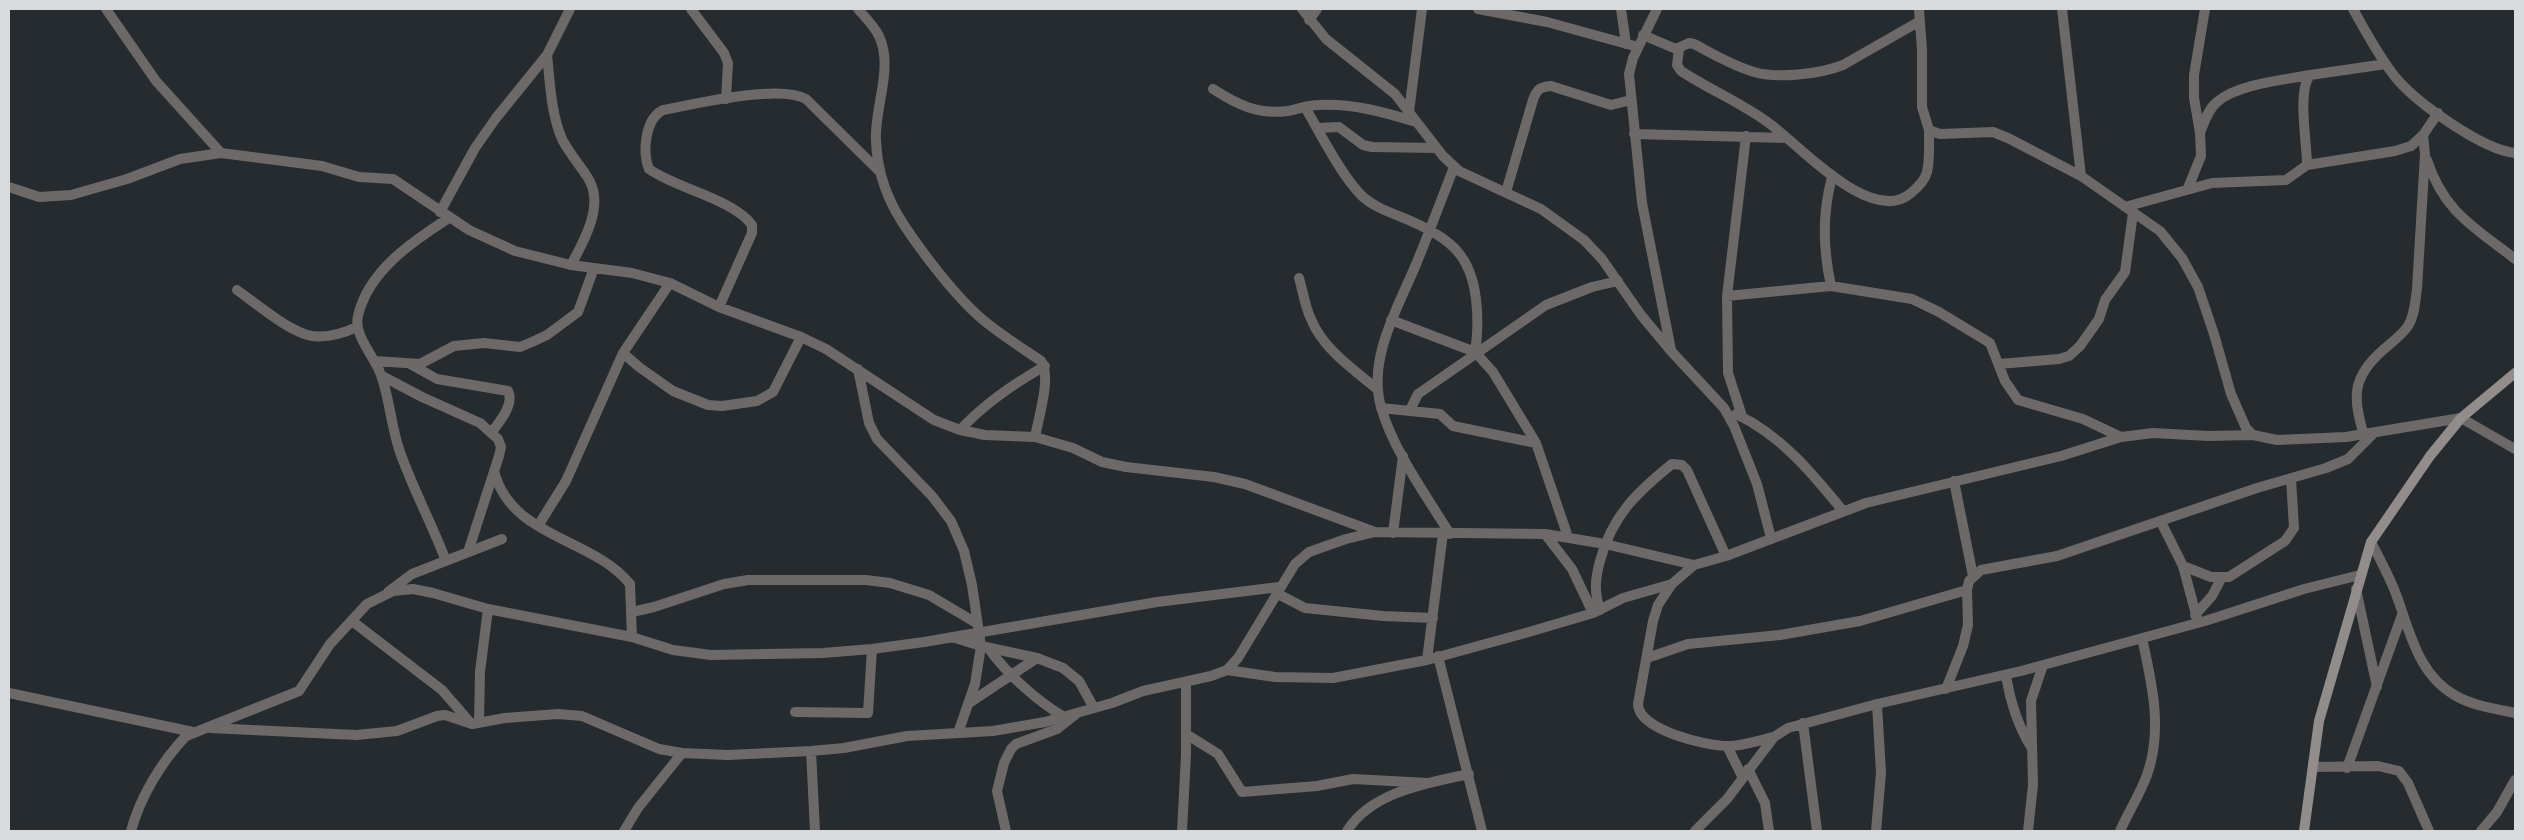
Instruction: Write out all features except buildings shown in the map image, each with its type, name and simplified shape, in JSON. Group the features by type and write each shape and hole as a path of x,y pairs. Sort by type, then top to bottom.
{"street":[{"path":"106,9 156,81 221,153"},
{"path":"446,561 400,454 382,376 357,327 358,316 366,297 382,271 444,215 485,133 547,56 570,9"},
{"path":"691,9 726,58 728,76 726,99"},
{"path":"858,9 878,36 883,48 883,69 875,140 879,171 899,219 909,236 946,282 983,320 1042,361 1045,366 1046,376 1035,437"},
{"path":"1302,9 1326,39 1395,94 1436,148 1454,166 1475,179 1541,209 1584,240 1618,281 1641,315 1671,352 1724,408 1738,435 1757,484 1770,538"},
{"path":"1309,20 1317,9"},
{"path":"1408,112 1422,9"},
{"path":"1478,9 1547,22 1638,47"},
{"path":"1622,9 1626,44"},
{"path":"1658,9 1643,35 1629,74 1642,203 1671,352"},
{"path":"1679,49 1677,65 1681,71 1753,112 1787,138 1832,177 1878,199 1899,200 1907,197 1927,173 1929,130 1922,107 1919,9"},
{"path":"2062,9 2081,176"},
{"path":"2188,188 2200,156 2200,133 2194,98 2194,76 2205,9"},
{"path":"2354,9 2396,79 2470,137 2502,152 2515,153"},
{"path":"1679,49 1689,43 1694,44 1741,68 1757,73 1829,71 1853,61 1920,21"},
{"path":"1643,35 1679,49"},
{"path":"547,56 554,105 562,139 589,179 593,192 589,228 571,265"},
{"path":"2200,133 2212,108 2224,98 2249,88 2310,75 2386,64"},
{"path":"2307,165 2304,93 2306,80 2310,75"},
{"path":"1506,192 1536,91 1542,87 1551,86 1611,105 1631,100"},
{"path":"1213,89 1236,104 1254,111 1288,111 1318,104 1363,108 1416,122"},
{"path":"719,307 752,233 752,225 745,218 713,199 655,174 649,169 646,162 646,149 649,124 656,114 663,110 726,99 774,94 798,94 806,99 879,171"},
{"path":"1305,107 1362,196 1375,206 1430,230 1460,253 1472,274 1477,311 1476,353"},
{"path":"2129,210 2188,188 2212,183 2286,180 2307,165 2395,151 2411,146 2423,135 2438,113"},
{"path":"1318,128 1339,128 1363,144 1372,147 1436,148"},
{"path":"1929,130 1940,134 1993,132 2081,176 2160,231 2182,258 2194,280 2214,334 2231,394 2246,428 2253,435"},
{"path":"1634,134 1787,138"},
{"path":"2368,435 2356,410 2356,392 2360,376 2374,358 2408,326 2414,310 2425,154 2423,135"},
{"path":"1742,416 1728,372 1727,296 1746,136"},
{"path":"9,188 39,197 71,195 127,179 180,159 221,153 322,166 359,177 393,179 444,215 484,238 515,251 571,265 632,273 670,282 719,307 801,337 858,369 934,420 960,430 985,435 1035,437 1060,443 1110,464 1214,477 1245,484 1375,532 1545,534 1605,544 1694,565"},
{"path":"2425,154 2433,179 2444,199 2458,215 2515,259"},
{"path":"1427,660 1446,534 1390,433 1381,408 1377,389 1380,358 1391,320 1430,230 1454,166"},
{"path":"1831,286 1825,259 1824,221 1832,177"},
{"path":"1999,364 2059,359 2069,356 2080,346 2099,319 2105,300 2125,272 2129,210"},
{"path":"375,361 409,364 427,362 454,346 484,343 520,347 547,335 578,312 594,268"},
{"path":"1299,278 1311,319 1323,338 1337,355 1377,389"},
{"path":"1410,410 1418,394 1546,305 1592,287 1618,281"},
{"path":"538,526 566,481 623,353 670,282"},
{"path":"1727,296 1831,286 1912,299 1990,343 2010,392 2018,400 2084,419 2121,437"},
{"path":"237,290 275,317 301,332 313,336 344,332 357,327"},
{"path":"1391,320 1476,353 1504,387 1536,443 1568,538"},
{"path":"623,353 673,391 708,405 722,406 757,401 774,392 801,337"},
{"path":"409,364 437,379 508,391 510,402 504,415 492,432"},
{"path":"960,430 994,398 1018,381 1045,366"},
{"path":"858,369 869,423 877,439 932,496 951,521 964,551 972,585 978,628 985,648 1039,700 1064,717"},
{"path":"2304,831 2319,721 2356,588 2371,542 2430,456 2461,418 2515,373"},
{"path":"382,376 439,406 468,417 492,432 498,440 501,448 468,552"},
{"path":"1381,408 1440,414 1453,426 1459,428 1514,437 1536,443"},
{"path":"1724,408 1742,416 1767,432 1800,459 1843,511"},
{"path":"2360,575 2197,618 2142,638 2006,675 1877,704 1803,723 1774,737 1727,746 1687,738 1644,720 1640,714 1638,704 1653,621 1658,605 1672,584 1694,565 1726,556 1843,511 1954,481 2054,457 2121,437 2153,433 2208,436 2253,435 2277,440 2368,435 2461,418 2515,449"},
{"path":"1973,576 1989,567 2057,556 2161,522 2220,500 2291,479 2348,459 2368,435"},
{"path":"1392,533 1403,456"},
{"path":"1596,612 1594,583 1605,544 1616,520 1631,500 1672,464 1678,464 1687,470 1726,556"},
{"path":"494,470 502,493 508,503 538,526 612,566 623,575 630,584 632,637"},
{"path":"2183,566 2221,579 2229,577 2285,541 2291,535 2294,513 2291,479"},
{"path":"1946,688 1963,646 1968,625 1967,590 1973,576 1954,481"},
{"path":"2161,522 2183,566 2197,618"},
{"path":"1227,670 1238,658 1295,564 1309,552 1346,539 1375,532"},
{"path":"1545,534 1572,569 1596,612"},
{"path":"385,595 412,574 502,539"},
{"path":"2371,542 2388,575 2420,658 2434,680 2457,697 2484,706 2515,712"},
{"path":"2197,618 2221,579"},
{"path":"632,612 654,607 724,584 748,580 866,580 890,583 929,595 978,628"},
{"path":"352,621 442,690 472,724 533,715 582,716 659,749 682,754 728,755 811,751 844,748 913,735 993,731 1064,717 1143,690 1186,682 1227,670 1318,680 1427,660 1596,612 1623,598 1672,584"},
{"path":"2356,588 2377,687"},
{"path":"9,693 193,732 210,728 299,691 330,644 367,604 393,591 413,589 488,609 632,637 674,650 710,655 823,653 872,649 952,637 978,628 1157,602 1278,590 1305,608 1433,618"},
{"path":"1647,658 1688,644 1780,635 1860,621 1967,590"},
{"path":"479,723 480,672 488,609"},
{"path":"2347,768 2402,615"},
{"path":"952,637 985,648 1053,662 1072,673 1084,689 1094,708"},
{"path":"2120,831 2146,776 2156,738 2155,706 2142,638"},
{"path":"958,733 985,648"},
{"path":"795,712 868,713 872,649"},
{"path":"1438,656 1482,831"},
{"path":"969,702 1037,658"},
{"path":"2028,831 2033,785 2031,701 2043,665"},
{"path":"2006,675 2010,698 2017,720 2032,749"},
{"path":"1182,831 1186,682"},
{"path":"1876,831 1881,773 1877,704"},
{"path":"1006,831 998,790 1004,763 1011,749 1016,744 1057,730 1077,713"},
{"path":"210,728 356,735 398,731 437,716 445,715 468,720"},
{"path":"1803,723 1817,831"},
{"path":"131,831 138,810 173,749 193,732"},
{"path":"1186,734 1218,754 1242,792 1317,786 1353,779 1428,782"},
{"path":"1695,831 1727,799 1745,772 1774,737"},
{"path":"1727,746 1765,803 1769,831"},
{"path":"811,751 815,831"},
{"path":"624,831 638,808 682,754"},
{"path":"2314,767 2347,768 2378,766 2399,771 2408,783 2430,831"},
{"path":"1347,831 1360,813 1398,793 1428,782 1469,774"},
{"path":"2481,831 2497,812 2515,780"}]}
